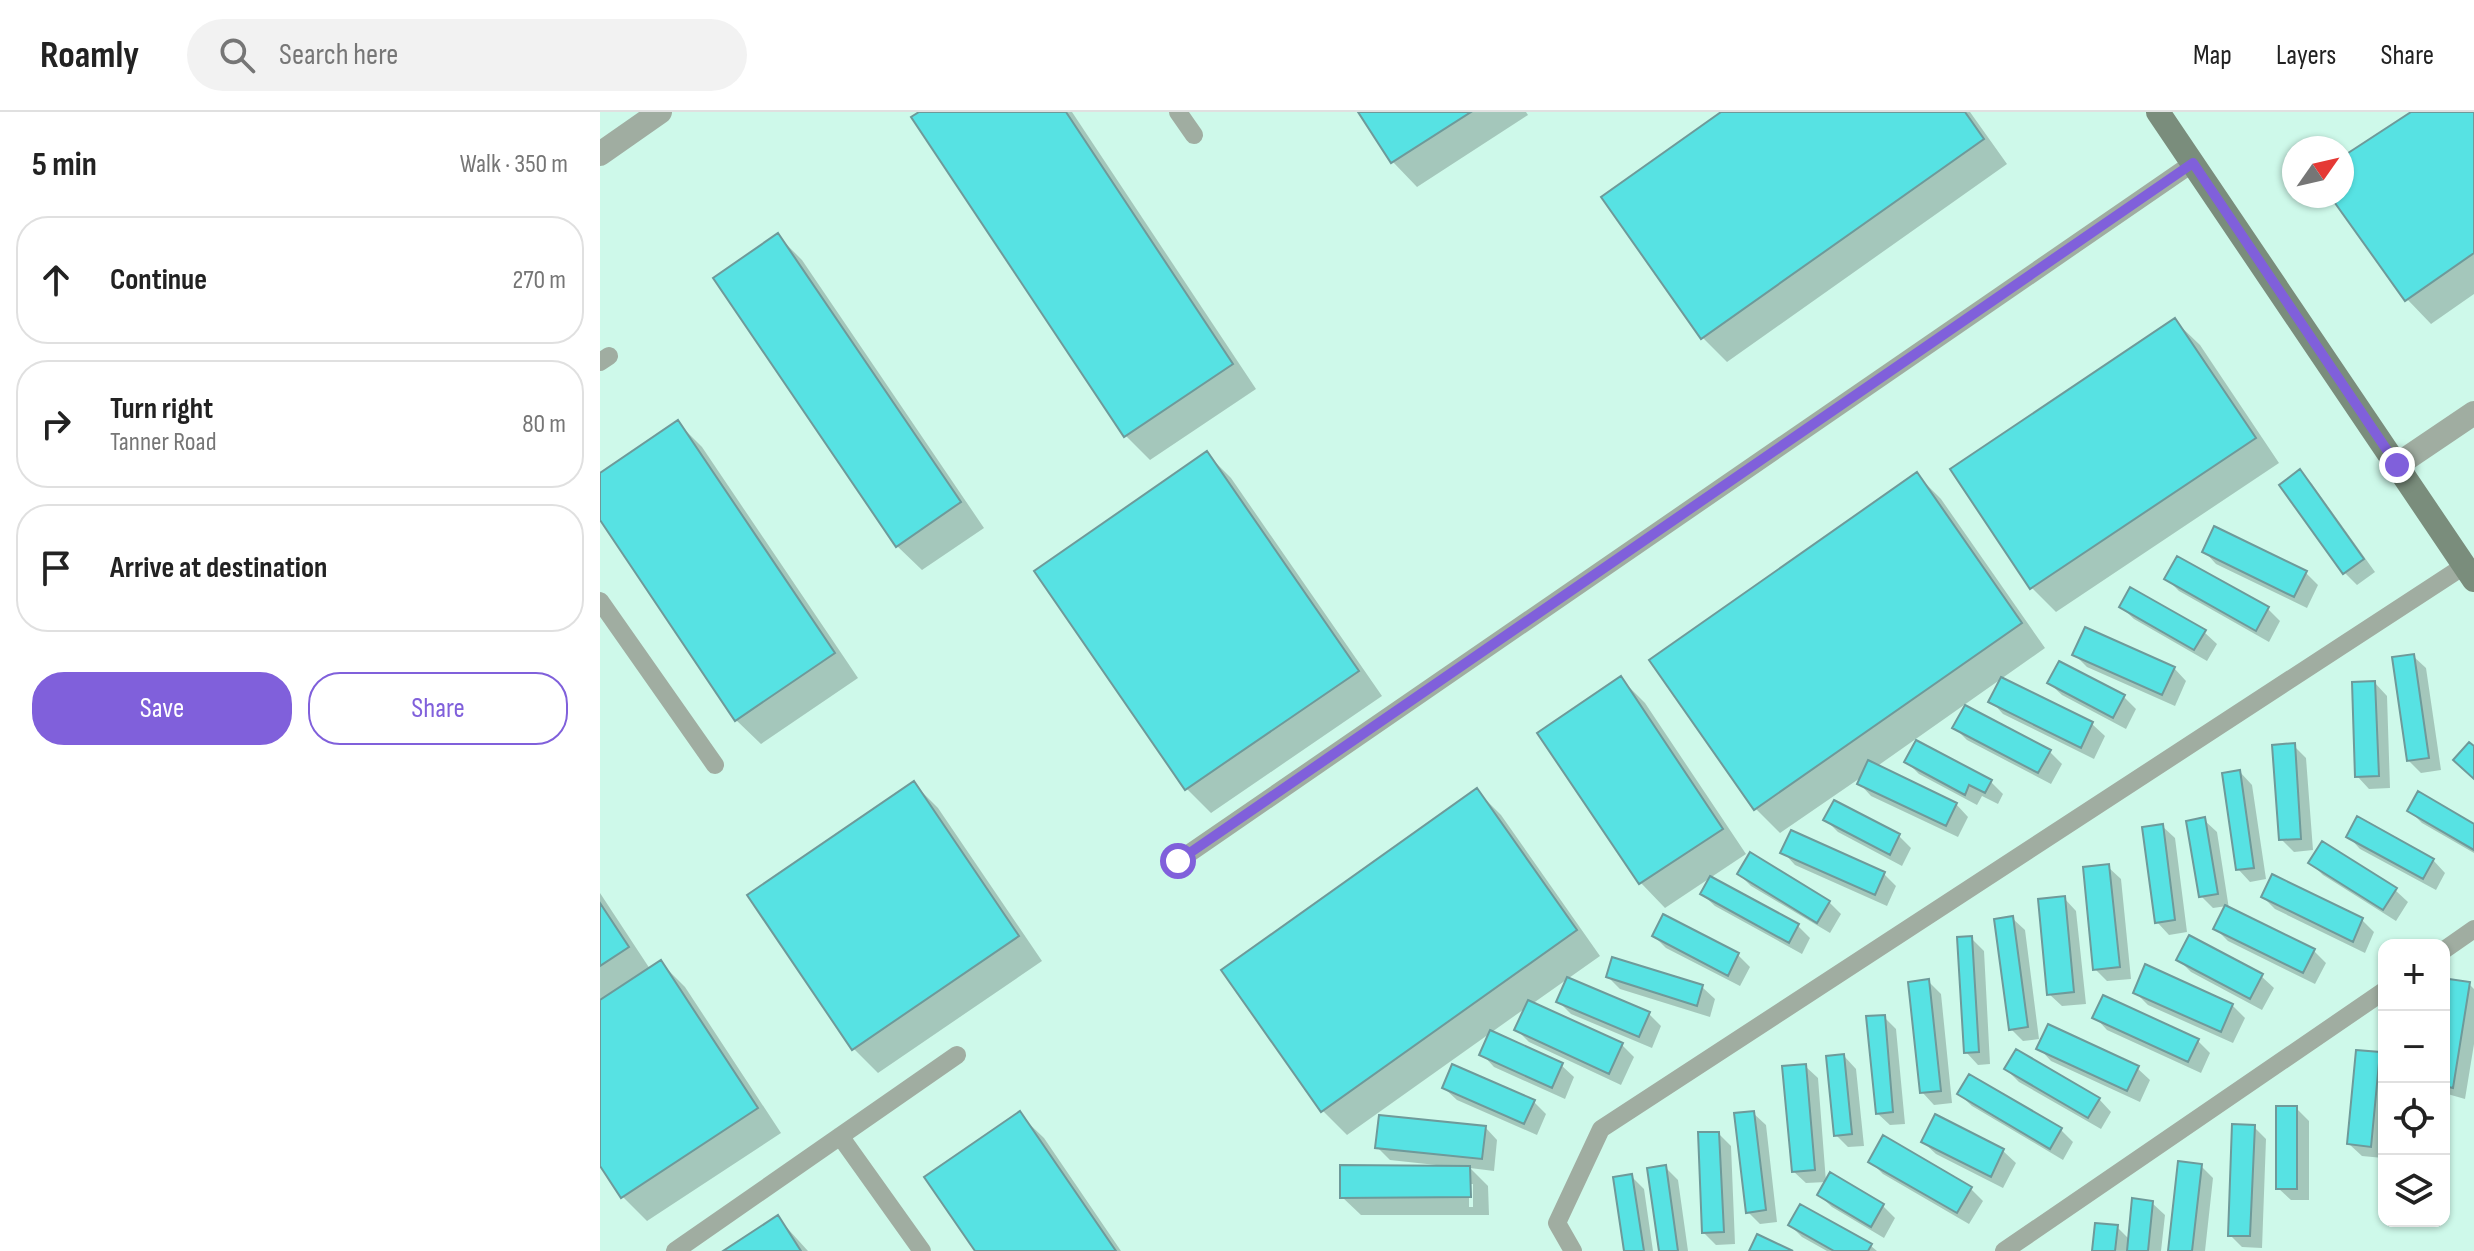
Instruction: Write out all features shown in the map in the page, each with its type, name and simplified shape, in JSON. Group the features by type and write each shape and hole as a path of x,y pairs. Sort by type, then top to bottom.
{"main road":[{"path":"2158,112 2469,573"}],"street":[{"path":"600,154 660,112"},
{"path":"2397,465 2474,413"}],"lane":[{"path":"1178,112 1194,135"},
{"path":"1178,861 2193,163"},
{"path":"1573,1251 1557,1223 1601,1129 2469,573"},
{"path":"600,601 715,765"},
{"path":"2450,946 2474,929"},
{"path":"2004,1251 2378,995"},
{"path":"675,1251 957,1055"},
{"path":"840,1136 922,1251"}],"building":[{"path":"919,112 1066,112 1233,364 1124,437 911,117"},
{"path":"1358,112 1471,112 1391,163"},
{"path":"1721,112 1965,112 1984,139 1701,339 1601,197"},
{"path":"2411,112 2474,112 2474,253 2405,301 2339,208 2354,208 2354,149"},
{"path":"778,233 961,502 896,547 713,278"},
{"path":"2175,318 2256,438 2030,589 1950,469"},
{"path":"678,420 835,653 735,721 600,520 600,473"},
{"path":"1207,451 1359,671 1185,790 1034,571"},
{"path":"2300,469 2364,559 2343,574 2279,485"},
{"path":"1917,472 2022,623 1754,810 1649,660"},
{"path":"2214,526 2307,571 2294,597 2202,552"},
{"path":"2177,556 2269,607 2256,631 2164,579"},
{"path":"2130,587 2206,630 2194,650 2119,607"},
{"path":"2085,627 2175,667 2162,695 2072,655"},
{"path":"2414,654 2429,758 2407,761 2392,657"},
{"path":"2059,661 2125,695 2113,718 2047,683"},
{"path":"1621,676 1723,829 1639,884 1537,733"},
{"path":"2001,677 2093,722 2081,748 1988,702"},
{"path":"2375,681 2379,776 2355,777 2352,682"},
{"path":"1965,705 2051,750 2038,773 1952,728"},
{"path":"1916,740 1992,780 1985,793 1969,785 1965,795 1904,762"},
{"path":"2469,742 2474,746 2474,779 2453,760"},
{"path":"2295,743 2301,839 2279,840 2272,745"},
{"path":"1868,760 1957,803 1946,826 1857,784"},
{"path":"2240,770 2254,868 2236,870 2222,773"},
{"path":"914,781 1019,936 852,1050 747,895"},
{"path":"1477,788 1577,930 1321,1112 1221,970"},
{"path":"2418,791 2474,824 2474,850 2407,811"},
{"path":"1834,800 1900,834 1890,855 1823,820"},
{"path":"2357,816 2434,859 2423,879 2346,837"},
{"path":"2205,817 2218,894 2199,897 2186,821"},
{"path":"2163,824 2175,920 2155,923 2142,827"},
{"path":"1791,830 1885,872 1875,895 1780,853"},
{"path":"2322,841 2397,888 2383,910 2308,863"},
{"path":"1750,852 1830,901 1817,923 1737,874"},
{"path":"2109,864 2120,967 2093,970 2083,867"},
{"path":"2272,874 2363,918 2353,942 2261,897"},
{"path":"1710,876 1799,924 1789,943 1700,894"},
{"path":"2065,896 2074,992 2047,995 2038,899"},
{"path":"600,903 629,947 600,966"},
{"path":"2225,905 2315,949 2303,973 2213,929"},
{"path":"1663,914 1739,953 1728,976 1652,936"},
{"path":"2013,916 2028,1027 2009,1030 1994,919"},
{"path":"2189,935 2263,974 2250,999 2176,960"},
{"path":"1972,936 1979,1052 1964,1053 1957,937"},
{"path":"1612,957 1703,985 1697,1006 1606,977"},
{"path":"661,960 758,1108 621,1198 600,1166 600,1000"},
{"path":"2145,964 2233,1004 2221,1032 2133,993"},
{"path":"1567,977 1650,1012 1639,1037 1556,1002"},
{"path":"1929,979 1941,1091 1920,1093 1908,982"},
{"path":"2450,979 2470,982 2453,1088 2450,1087"},
{"path":"2103,995 2199,1039 2188,1062 2092,1018"},
{"path":"1528,1000 1623,1043 1609,1074 1514,1030"},
{"path":"1885,1015 1893,1112 1876,1114 1866,1016"},
{"path":"2048,1024 2139,1066 2127,1091 2036,1049"},
{"path":"1490,1030 1563,1063 1552,1088 1479,1055"},
{"path":"2016,1049 2100,1098 2088,1118 2004,1069"},
{"path":"2356,1050 2378,1052 2371,1147 2347,1144"},
{"path":"1844,1054 1852,1134 1834,1136 1826,1056"},
{"path":"1452,1064 1535,1100 1524,1124 1442,1088"},
{"path":"1806,1064 1815,1170 1792,1172 1782,1066"},
{"path":"1969,1074 2062,1128 2050,1149 1957,1094"},
{"path":"2276,1106 2297,1106 2297,1189 2276,1189"},
{"path":"1020,1111 1116,1251 975,1251 924,1177"},
{"path":"1754,1111 1766,1210 1746,1213 1734,1113"},
{"path":"1935,1114 2004,1149 1991,1177 1921,1142"},
{"path":"1379,1115 1486,1126 1482,1159 1375,1148"},
{"path":"2232,1124 2255,1125 2250,1236 2228,1236"},
{"path":"1698,1132 1719,1132 1724,1232 1702,1233"},
{"path":"1883,1135 1972,1187 1957,1213 1868,1162"},
{"path":"2178,1161 2202,1164 2192,1251 2168,1251"},
{"path":"1340,1165 1470,1166 1471,1197 1340,1198"},
{"path":"1666,1165 1678,1251 1659,1251 1647,1168"},
{"path":"1830,1172 1884,1204 1871,1227 1817,1195"},
{"path":"1632,1174 1644,1251 1624,1251 1613,1177"},
{"path":"2132,1198 2153,1201 2148,1251 2127,1251"},
{"path":"1800,1204 1872,1244 1868,1251 1834,1251 1788,1225"},
{"path":"778,1215 801,1251 723,1251"},
{"path":"2095,1223 2118,1225 2115,1251 2092,1251"},
{"path":"1757,1234 1793,1251 1749,1251"}],"route":[{"path":"1178,861 2193,163 2397,465"}]}
